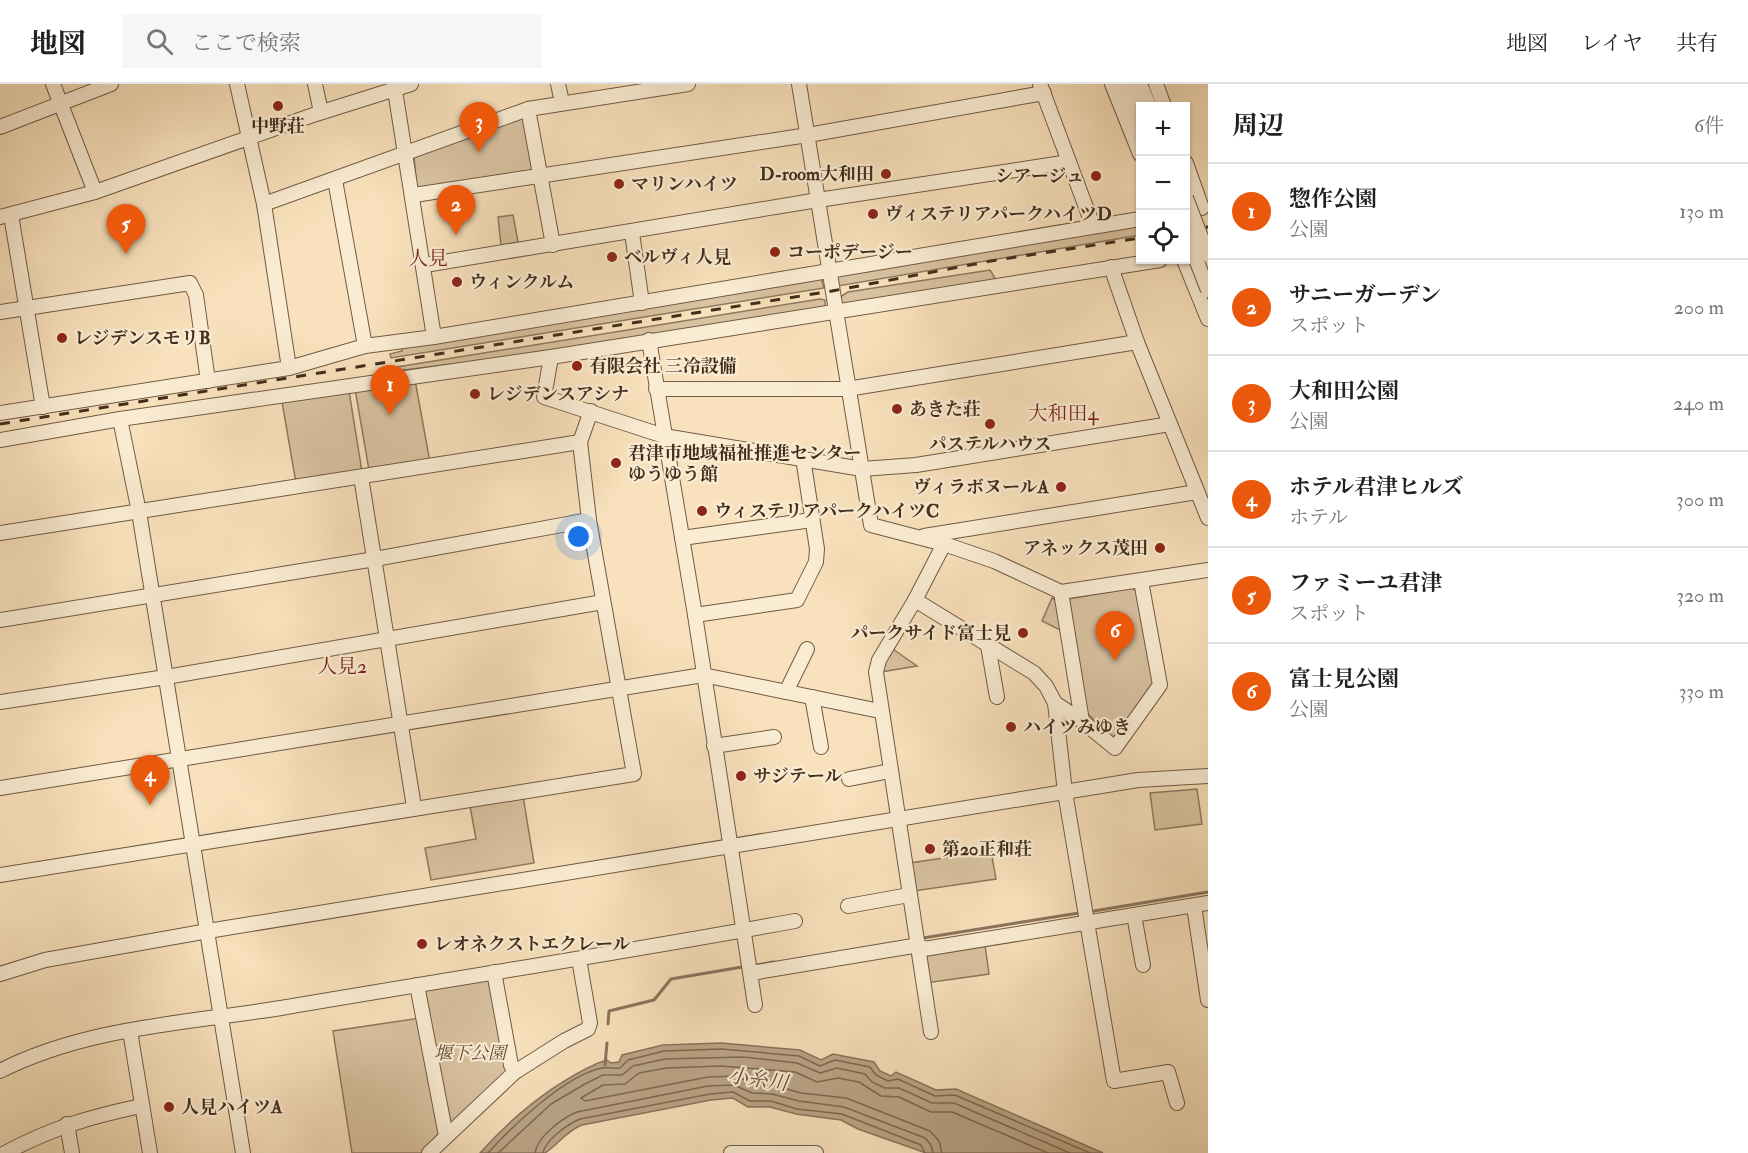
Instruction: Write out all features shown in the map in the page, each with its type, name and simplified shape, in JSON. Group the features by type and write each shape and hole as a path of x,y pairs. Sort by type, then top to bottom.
{"street":[{"path":"53,84 95,192"},
{"path":"0,127 111,84"},
{"path":"237,84 264,204 289,368"},
{"path":"315,84 321,112"},
{"path":"43,407 28,308 6,216 95,192 321,112 395,87 411,84"},
{"path":"558,84 562,102"},
{"path":"264,204 528,109 688,84"},
{"path":"799,84 871,525 944,544 994,561 1061,592 1208,570"},
{"path":"1112,84 1136,144"},
{"path":"1126,84 1136,110"},
{"path":"1140,84 1147,102"},
{"path":"1156,84 1163,102"},
{"path":"395,87 425,265 434,337"},
{"path":"414,195 808,135 1042,89 1094,226"},
{"path":"528,109 553,244"},
{"path":"425,265 632,233 818,200 1069,162"},
{"path":"1190,174 1205,207 1190,210"},
{"path":"335,180 365,346"},
{"path":"1190,210 1208,254 1190,257"},
{"path":"0,413 289,368 365,346 642,303 1136,220"},
{"path":"632,233 642,303"},
{"path":"1190,246 1208,290"},
{"path":"0,441 120,419 551,357 1136,263"},
{"path":"1187,264 1208,319"},
{"path":"1111,267 1137,342 1208,518"},
{"path":"0,312 190,283 196,295 208,381"},
{"path":"649,340 695,615 755,1005"},
{"path":"656,389 847,389 1137,342"},
{"path":"551,357 544,397 664,436 862,469 916,465 1170,424"},
{"path":"0,875 414,807 634,774 589,520 580,442 591,411"},
{"path":"120,419 139,512 243,1153"},
{"path":"0,532 580,442"},
{"path":"695,615 797,600 816,562 817,549 803,458"},
{"path":"361,477 389,639 414,807"},
{"path":"920,537 1197,492"},
{"path":"0,620 375,559 589,520"},
{"path":"682,538 812,520"},
{"path":"931,1032 880,711 876,672 879,660 915,600 944,544"},
{"path":"1055,703 1082,721 1115,748 1160,685 1141,581"},
{"path":"1061,592 1082,721"},
{"path":"915,600 1034,673 1046,686 1055,703 1065,792 1089,922 1114,1081 1168,1072 1178,1103"},
{"path":"0,702 166,677 603,602"},
{"path":"988,646 997,698"},
{"path":"786,692 807,649"},
{"path":"0,788 703,675 880,711"},
{"path":"812,697 821,747"},
{"path":"714,746 774,737"},
{"path":"849,779 890,771"},
{"path":"0,974 45,960 208,931 1065,792 1167,777 1208,776"},
{"path":"849,906 909,896"},
{"path":"750,973 919,945 924,949 1208,903"},
{"path":"1194,906 1208,1000"},
{"path":"1134,915 1143,965"},
{"path":"0,1071 55,1047 130,1031 579,959 795,921"},
{"path":"429,1153 515,1072 564,1041 588,1029 590,1023 579,959"},
{"path":"494,972 511,1065 515,1072"},
{"path":"417,985 446,1136"},
{"path":"130,1031 150,1153"},
{"path":"5,1153 46,1131 92,1116 141,1106"},
{"path":"67,1124 72,1153"},
{"path":"731,1153 816,1153"}],"green space":[{"path":"526,116 533,170 417,190 414,156"},
{"path":"513,215 518,242 501,245 498,217"},
{"path":"1136,226 1136,236 838,286 837,278 840,275"},
{"path":"990,270 996,280 841,304 840,297 848,292"},
{"path":"821,278 824,288 391,358 390,354 402,351 402,346"},
{"path":"825,300 825,307 551,352 395,371 397,367"},
{"path":"415,380 430,462 369,470 355,389"},
{"path":"349,391 362,472 296,483 282,402"},
{"path":"1132,588 1139,592 1154,682 1115,736 1111,737 1087,713 1068,599"},
{"path":"1052,598 1058,601 1064,632 1042,621"},
{"path":"890,647 917,666 881,672"},
{"path":"1197,789 1202,824 1155,830 1150,793"},
{"path":"523,796 534,863 431,880 425,848 476,839 470,806"},
{"path":"991,851 996,879 914,891 910,863"},
{"path":"985,945 989,974 926,983 923,955"},
{"name":"堰下公園","path":"490,978 508,1070 450,1126 424,992 426,989"},
{"path":"420,1018 439,1133 421,1153 352,1153 333,1031"}],"water":[{"name":"小糸川","path":"721,1043 800,1050 821,1060 833,1054 874,1062 880,1071 891,1076 896,1072 936,1090 956,1089 1103,1153 926,1153 858,1129 841,1120 796,1114 770,1107 748,1107 733,1098 711,1100 582,1125 571,1131 545,1153 480,1153 534,1102 581,1071 598,1063 607,1060 611,1063 619,1062 622,1055 663,1045"}],"waterway":[{"path":"1094,911 1208,892"},
{"path":"923,938 1079,913"},
{"path":"757,965 774,962"},
{"path":"608,1024 609,1011 654,1000 671,979 742,967"},
{"path":"605,1065 607,1043"}],"railway":[{"path":"1190,229 1208,227"},
{"path":"0,424 832,291 991,261 1136,239"}],"place":[{"name":"中野荘","path":"278,106"},
{"name":"大和田公園","path":"479,152"},
{"name":"D-room大和田","path":"886,174"},
{"name":"シアージュ","path":"1096,176"},
{"name":"マリンハイツ","path":"619,184"},
{"name":"ヴィステリアパークハイツD","path":"873,214"},
{"name":"サニーガーデン","path":"456,235"},
{"name":"コーポデージー","path":"775,252"},
{"name":"ファミーユ君津","path":"126,254"},
{"name":"ベルヴィ人見","path":"612,257"},
{"name":"ウィンクルム","path":"457,282"},
{"name":"レジデンスモリB","path":"62,338"},
{"name":"有限会社 三冷設備","path":"577,366"},
{"name":"レジデンスアシナ","path":"475,394"},
{"name":"あきた荘","path":"897,409"},
{"name":"惣作公園","path":"390,415"},
{"name":"パステルハウス","path":"990,424"},
{"name":"君津市地域福祉推進センター ゆうゆう館","path":"616,463"},
{"name":"ヴィラボヌールA","path":"1061,487"},
{"name":"ウィステリアパークハイツC","path":"702,511"},
{"name":"アネックス茂田","path":"1160,548"},
{"name":"パークサイド富士見","path":"1023,633"},
{"name":"富士見公園","path":"1115,661"},
{"name":"ハイツみゆき","path":"1011,727"},
{"name":"サジテール","path":"741,776"},
{"name":"ホテル君津ヒルズ","path":"150,805"},
{"name":"第20正和荘","path":"930,849"},
{"name":"レオネクストエクレール","path":"422,944"},
{"name":"人見ハイツA","path":"169,1107"}],"district":[{"name":"人見","path":"428,258"},
{"name":"大和田4","path":"1063,413"},
{"name":"人見2","path":"342,666"}]}
